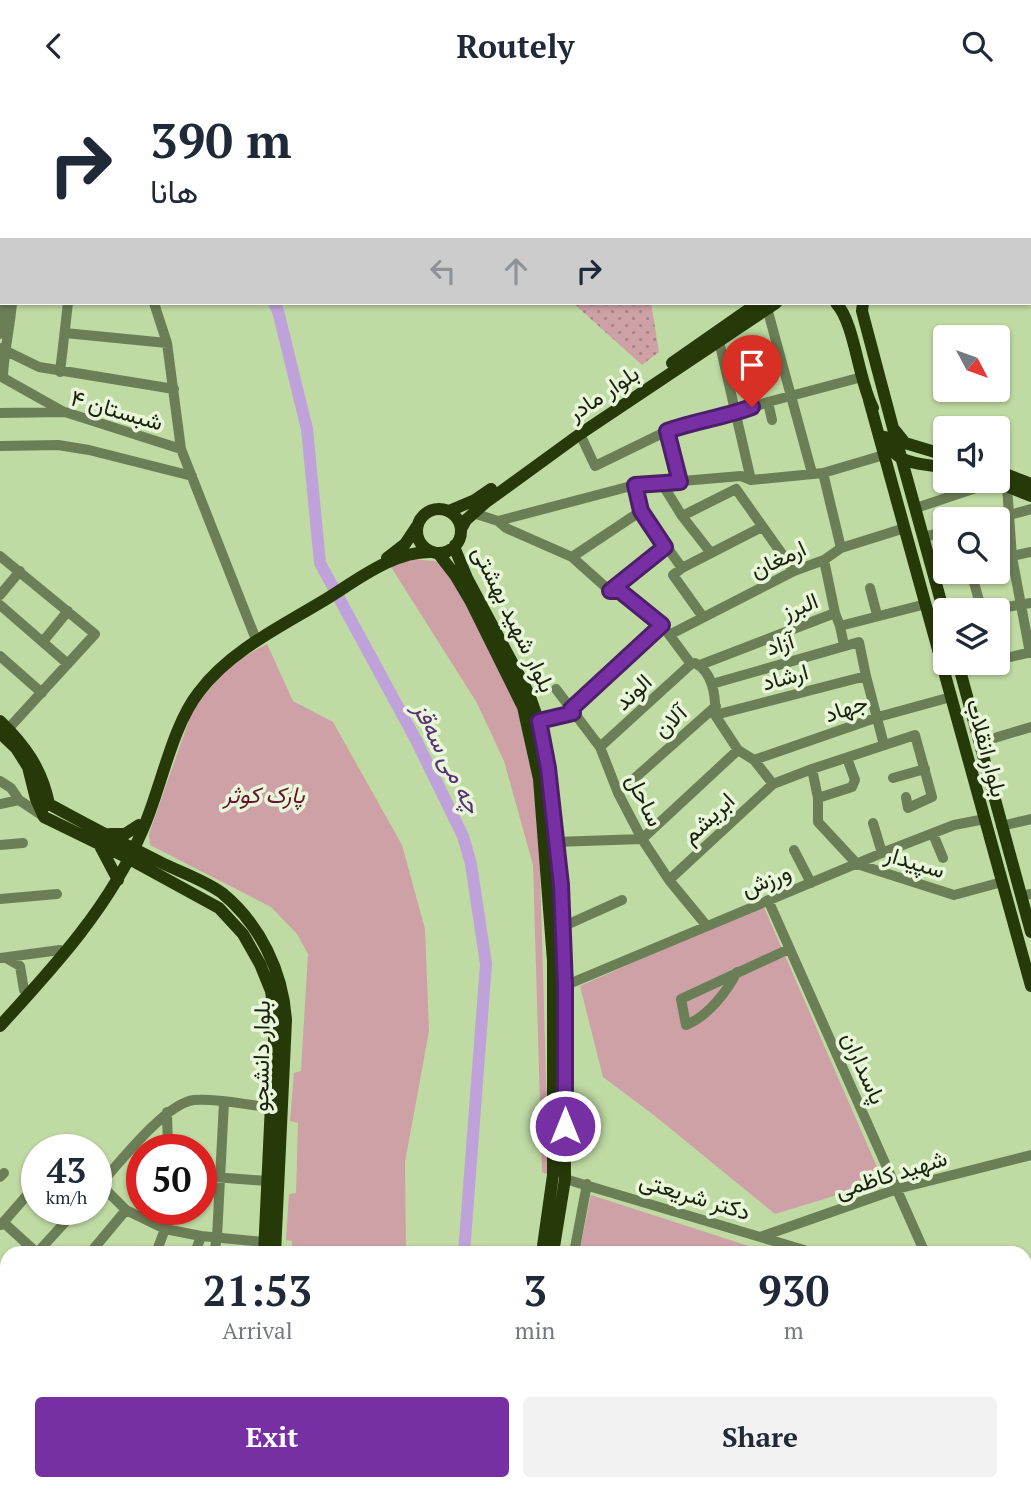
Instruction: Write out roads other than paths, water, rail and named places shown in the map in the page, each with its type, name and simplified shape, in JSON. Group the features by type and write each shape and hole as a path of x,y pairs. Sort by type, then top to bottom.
{"main road":[{"name":"بلوار مادر","path":"461,529 473,513 580,434 719,341 767,305"},
{"name":"بلوار مادر","path":"449,511 475,500 767,305"},
{"name":"بلوار انقلاب","path":"837,305 845,318 933,621"},
{"name":"بلوار انقلاب","path":"863,305 862,311 940,598"},
{"name":"بلوار انقلاب","path":"869,400 888,445 902,461"},
{"path":"893,428 905,443 933,456"},
{"path":"923,449 918,451 916,458 925,464"},
{"path":"902,461 933,464"},
{"path":"909,485 925,464"},
{"path":"1010,476 1031,484"},
{"path":"1010,487 1031,496"},
{"path":"0,1026 84,929 116,876 141,827 189,706 199,691 225,665 263,634 384,562 405,544 419,520 429,510 449,511 459,522 461,529 455,545 445,552 415,553 384,562"},
{"path":"417,526 418,539 422,545 435,552"},
{"name":"بلوار شهید بهشتی","path":"455,545 467,578 529,694 539,721 548,768 561,885 565,986 559,1177 554,1246"},
{"name":"بلوار شهید بهشتی","path":"435,552 455,575 471,602 523,707 539,779 553,961 559,1177 544,1246"},
{"name":"بلوار انقلاب","path":"947,675 1031,986"},
{"name":"بلوار انقلاب","path":"961,675 1001,826 1026,895 1031,932"},
{"path":"3,728 29,767 36,800 44,817 101,839 125,834 141,827"},
{"path":"3,728 36,762 45,782 50,804 101,839 116,876"},
{"path":"0,1016 60,950 116,876 157,868 143,842 141,827"},
{"name":"بلوار دانشجو","path":"101,839 223,904 264,942 285,996 286,1020 275,1246"},
{"name":"بلوار دانشجو","path":"223,904 260,964 271,991 275,1019 264,1246"}],"street":[{"path":"3,305 0,335 2,376 65,412"},
{"path":"2,349 9,338 12,305"},
{"path":"60,372 68,305"},
{"path":"155,305 167,343 181,449 263,634"},
{"path":"767,305 792,396 841,548"},
{"path":"65,333 167,343"},
{"path":"719,341 751,480"},
{"path":"2,349 39,367 60,372 174,389"},
{"path":"580,434 594,466 692,422 737,413 862,377"},
{"path":"768,402 772,420"},
{"name":"شبستان ۴","path":"0,412 65,412 181,449"},
{"path":"667,431 680,482"},
{"path":"0,446 58,445 89,450 192,476"},
{"path":"473,513 498,520 635,485 741,476 751,480 818,473 884,455"},
{"path":"661,482 682,516 711,553"},
{"path":"635,485 641,511 665,547 704,617"},
{"path":"682,516 736,489 794,572"},
{"path":"916,507 960,493"},
{"path":"1010,657 1030,653 1026,604 1012,557 1010,515 1031,509"},
{"path":"572,557 641,511"},
{"path":"498,520 506,529 572,557 610,591 620,591 662,625 712,684 715,711 738,750 754,760 773,784 915,735 932,797 908,808 906,797"},
{"path":"678,572 762,527"},
{"name":"ارمغان","path":"671,634 794,572 824,560 841,548 905,528"},
{"path":"923,537 933,535"},
{"path":"610,591 665,547"},
{"path":"1012,557 1031,552"},
{"path":"0,556 95,634 42,693 3,728"},
{"path":"824,560 844,645"},
{"path":"0,596 20,572"},
{"path":"870,588 877,615"},
{"path":"841,626 926,604"},
{"path":"0,605 68,664"},
{"path":"45,639 68,611"},
{"name":"البرز","path":"696,665 835,613"},
{"path":"539,721 572,711 662,625"},
{"name":"آزاد","path":"712,684 859,642 866,676"},
{"path":"0,656 42,693"},
{"name":"الوند","path":"600,747 696,665"},
{"path":"866,676 884,745"},
{"name":"ارشاد","path":"715,711 866,676"},
{"name":"ساحل","path":"556,689 600,747 618,793 642,839 669,880 706,925"},
{"name":"جهاد","path":"754,760 878,717 951,697"},
{"name":"آلان","path":"618,793 715,711"},
{"path":"981,742 1031,727"},
{"path":"555,842 642,839 738,750"},
{"path":"818,798 852,787 855,780 847,758"},
{"path":"812,769 818,798 818,822 857,864"},
{"path":"893,778 925,769"},
{"path":"0,781 11,788 19,800 44,817"},
{"name":"ابریشم","path":"669,880 773,784"},
{"path":"0,804 19,800"},
{"name":"ورزش","path":"565,986 882,853 954,825 985,819"},
{"path":"1001,826 1031,819"},
{"path":"873,823 882,853"},
{"path":"933,834 943,857"},
{"path":"0,845 23,843"},
{"path":"794,850 811,883"},
{"name":"سپیدار","path":"857,864 954,895 1002,881"},
{"path":"0,899 57,894"},
{"path":"562,927 622,900"},
{"name":"پاسداران","path":"768,900 922,1246"},
{"path":"737,972 724,996 686,1025 681,999 737,972 789,949"},
{"path":"3,958 60,950"},
{"path":"3,958 19,966 24,991"},
{"path":"112,1172 167,1112 182,1103 196,1100 270,1107"},
{"path":"215,1246 224,1102"},
{"path":"167,1112 168,1134"},
{"name":"شهید کاظمی","path":"763,1236 897,1189 1031,1155"},
{"path":"219,1177 267,1181"},
{"name":"دکتر شریعتی","path":"559,1177 793,1246"},
{"path":"575,1246 587,1184"},
{"path":"96,1246 126,1210 112,1198"},
{"path":"21,1202 2,1224 29,1246"},
{"path":"43,1246 62,1225"},
{"path":"158,1225 166,1229 255,1246"},
{"path":"159,1246 166,1225"},
{"path":"197,1246 201,1236"}],"waterway":[{"name":"چە می سەقز","path":"275,305 307,429 320,563 416,740 463,836 471,864 486,964 465,1246"}],"park label":[{"name":"پارک کوثر","path":"264,795"}]}
